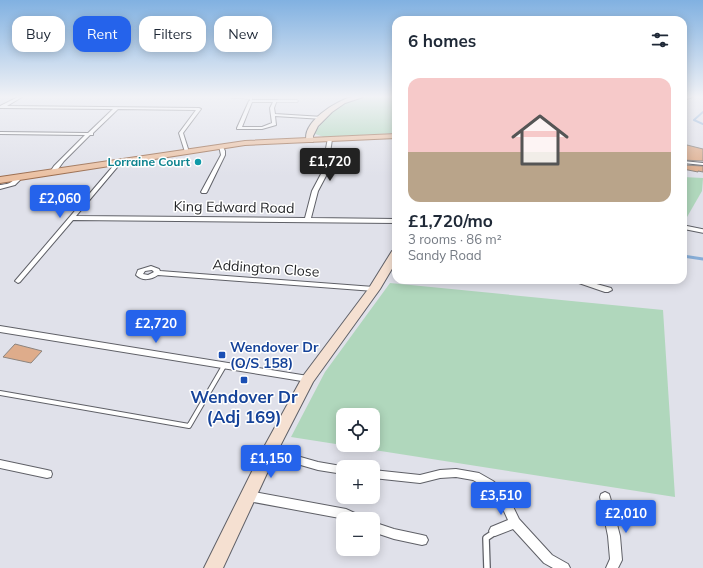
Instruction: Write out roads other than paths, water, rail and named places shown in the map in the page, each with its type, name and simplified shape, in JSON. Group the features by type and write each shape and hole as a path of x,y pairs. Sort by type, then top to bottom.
{"main road":[{"path":"0,180 116,162 264,142 392,136"}],"street":[{"path":"53,172 54,168 65,157 101,124"},
{"path":"187,152 182,133 189,124"},
{"path":"241,124 238,130 272,126 274,124"},
{"path":"310,140 308,136 310,131 317,124"},
{"path":"0,133 91,134"},
{"path":"308,220 315,191 324,174 330,139"},
{"path":"204,192 223,155 221,147"},
{"path":"18,281 117,165 116,162"},
{"path":"687,162 703,164"},
{"path":"0,187 13,184 17,178"},
{"name":"King Edward Road","path":"72,218 392,221"},
{"path":"213,568 269,452 308,379 392,263"},
{"name":"Addington Close","path":"157,273 374,289"},
{"path":"588,284 608,290"},
{"path":"0,329 308,379"},
{"path":"269,452 318,466 336,469"},
{"path":"0,464 47,474"},
{"path":"380,475 420,479 440,474 456,473 474,476 489,484 502,495 515,523 548,559 564,568"},
{"path":"247,496 336,512"},
{"path":"605,497 614,536 616,560 612,568"},
{"path":"496,531 515,523"},
{"path":"380,529 422,540"}],"lane":[{"path":"687,228 703,231"},
{"path":"0,393 189,426 224,366"},
{"path":"487,568 486,538 496,531"}],"waterway":[{"path":"687,257 703,259"}],"place":[{"name":"Lorraine Court","path":"198,162"},
{"name":"Wendover Dr (O/S 158)","path":"222,355"},
{"name":"Wendover Dr (Adj 169)","path":"244,380"}]}
